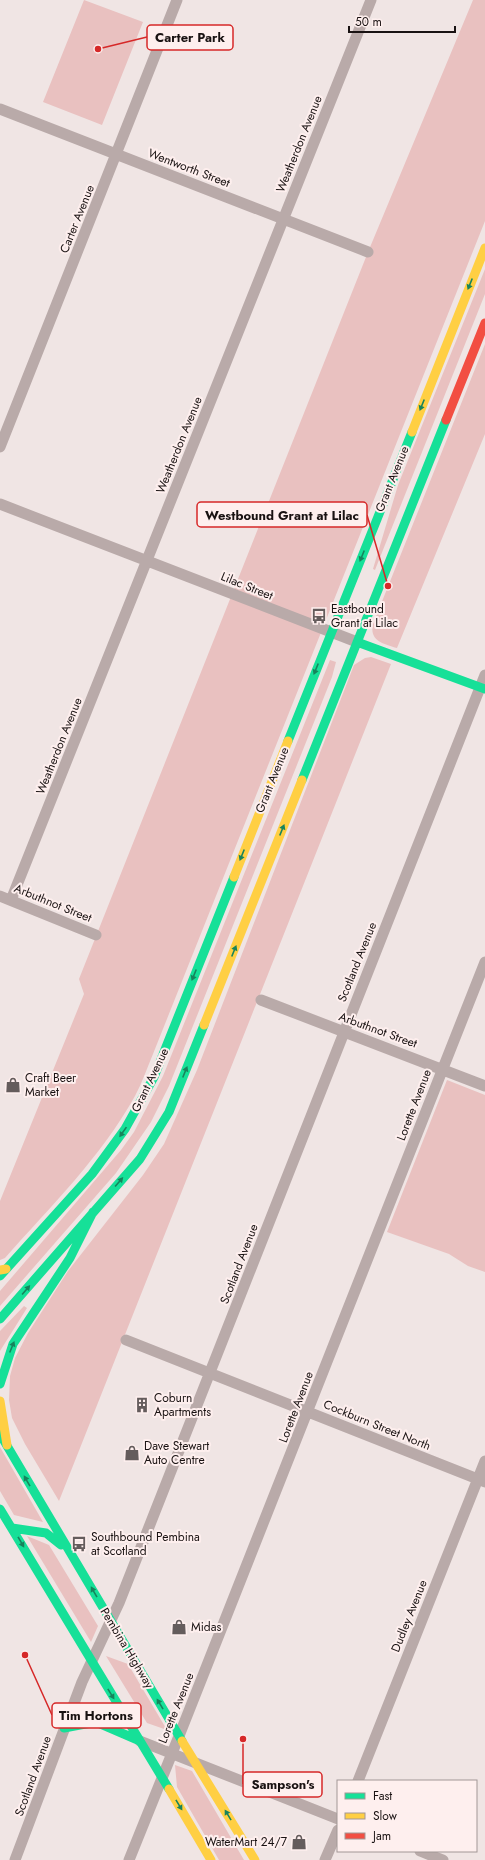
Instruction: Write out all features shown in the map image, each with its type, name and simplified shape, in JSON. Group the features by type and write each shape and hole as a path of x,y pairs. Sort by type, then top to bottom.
{"main road":[{"name":"Grant Avenue","path":"2,1272 92,1174 125,1129 154,1077 330,632 485,248"},
{"path":"0,1318 140,1159 169,1112 485,323"},
{"name":"Lilac Street","path":"357,642 483,688"},
{"path":"0,1384 13,1344 70,1258 93,1212"},
{"path":"0,1401 7,1447"},
{"name":"Pembina Highway","path":"0,1434 179,1736 197,1763 255,1860"},
{"path":"0,1509 211,1860"},
{"path":"12,1528 46,1533 71,1552"},
{"path":"64,1728 96,1722 140,1741"}],"street":[{"name":"Carter Avenue","path":"0,447 177,0"},
{"name":"Weatherdon Avenue","path":"11,900 371,0"},
{"name":"Wentworth Street","path":"0,109 368,252"},
{"name":"Lilac Street","path":"0,504 357,642"},
{"name":"Scotland Avenue","path":"15,1860 64,1728 91,1661 111,1622 343,1031 483,688 485,675"},
{"name":"Arbuthnot Street","path":"0,896 96,935"},
{"name":"Lorette Avenue","path":"129,1860 308,1412 485,962"},
{"name":"Arbuthnot Street","path":"261,1000 443,1068 485,1086"},
{"name":"Cockburn Street North","path":"126,1340 481,1480"},
{"name":"Dudley Avenue","path":"358,1780 481,1480 485,1460"},
{"path":"140,1741 337,1819"},
{"path":"325,1860 337,1832"},
{"path":"423,1852 443,1860"}],"shaded area":[{"path":"84,0 143,22 102,125 43,102"},
{"path":"473,0 485,0 485,221 138,1091 122,1118 91,1160 5,1258 0,1260 0,1201 84,994 79,979 368,252"},
{"path":"485,269 485,294 375,570 373,569 398,485"},
{"path":"485,344 485,434 397,648 383,643 375,638 372,630 373,624"},
{"path":"371,657 391,664 59,1501 25,1444 12,1418 9,1400 10,1376 15,1358 28,1333 68,1271 143,1175 164,1144 197,1070 354,665 365,658"},
{"path":"330,660 336,662 332,677 169,1086 151,1122 116,1173 0,1306 0,1291 121,1150 134,1132 163,1076"},
{"path":"447,1080 485,1095 485,1272 468,1266 449,1254 387,1232"},
{"path":"24,1306 27,1308 0,1351 0,1331"},
{"path":"0,1447 43,1522 14,1515 0,1491"},
{"path":"27,1536 49,1545 98,1626 91,1642"},
{"path":"106,1656 128,1664 167,1730 147,1723"},
{"path":"175,1765 192,1771 244,1860 219,1860 177,1787"}],"traffic: fast":[{"path":"302,780 446,420"},
{"path":"288,741 412,432"},
{"path":"357,642 485,689"},
{"path":"0,1276 92,1174 125,1129 154,1077 234,877"},
{"path":"0,1319 140,1159 169,1112 204,1025"},
{"path":"0,1384 13,1344 70,1258 93,1212"},
{"path":"0,1434 182,1741"},
{"path":"0,1509 169,1789"},
{"path":"12,1528 46,1533 61,1545"},
{"path":"64,1728 96,1722 140,1741"}],"traffic: slow":[{"path":"412,432 485,248"},
{"path":"234,877 288,741"},
{"path":"204,1025 302,780"},
{"path":"0,1270 6,1269"},
{"path":"0,1401 7,1445"},
{"path":"182,1741 255,1860"},
{"path":"169,1789 211,1860"}],"traffic: jam":[{"path":"446,420 485,323"}],"place":[{"name":"Carter Park","path":"98,49"},
{"name":"Westbound Grant at Lilac","path":"388,586"},
{"name":"Eastbound Grant at Lilac","path":"319,616"},
{"name":"Craft Beer Market","path":"13,1085"},
{"name":"Coburn Apartments","path":"142,1405"},
{"name":"Dave Stewart Auto Centre","path":"132,1453"},
{"name":"Southbound Pembina at Scotland","path":"79,1544"},
{"name":"Midas","path":"179,1627"},
{"name":"Tim Hortons","path":"25,1655"},
{"name":"Sampson's","path":"243,1739"},
{"name":"WaterMart 24/7","path":"299,1842"}]}
